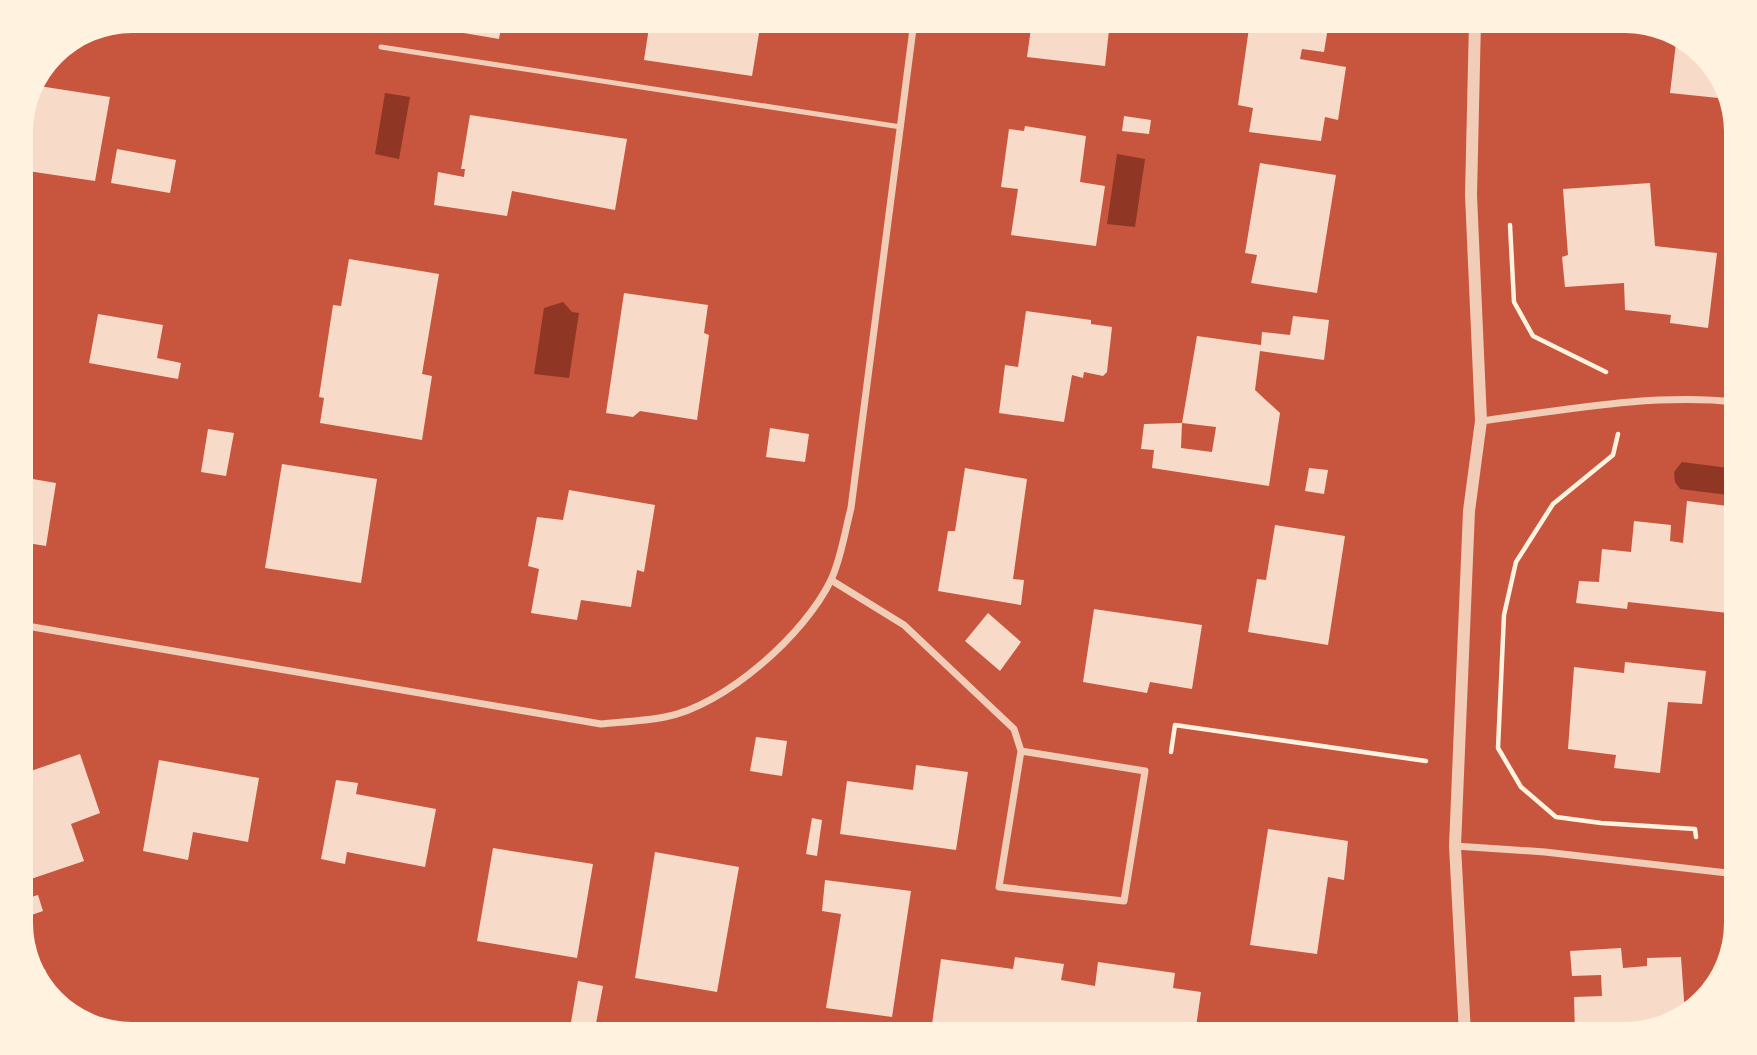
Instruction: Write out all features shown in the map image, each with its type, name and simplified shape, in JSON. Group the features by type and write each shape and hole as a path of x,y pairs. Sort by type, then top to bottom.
{"street":[{"path":"33,627 601,724 667,717 720,694 769,658 802,624 831,580 851,508 913,33"},
{"path":"1464,1022 1455,846 1469,511 1481,421 1471,195 1475,33"},
{"path":"1481,421 1607,406 1707,399 1724,401"},
{"path":"831,580 904,625 1014,729 1021,751 999,887 1124,901 1145,771 1021,751"},
{"path":"1455,846 1545,852 1724,872"}],"lane":[{"path":"381,47 901,127"}],"path":[{"path":"1509,217 1514,302 1533,336 1605,370 1609,377"},
{"path":"1619,433 1613,454 1553,504 1516,562 1504,615 1498,748 1521,787 1556,817 1601,824 1695,830 1701,869"},
{"path":"1145,771 1167,774 1175,725 1406,760 1459,762"}],"shaded area":[{"path":"385,93 410,97 399,159 375,154"},
{"path":"1117,154 1145,159 1135,227 1107,224"},
{"path":"563,302 572,312 579,313 569,378 534,374 544,308"},
{"path":"1682,462 1724,467 1724,494 1680,489 1675,482 1674,472"}],"building":[{"path":"464,33 500,33 499,39"},
{"path":"648,33 759,33 752,76 644,60"},
{"path":"1030,33 1109,33 1105,66 1027,57"},
{"path":"1248,33 1327,33 1324,52 1302,49 1300,59 1346,67 1338,120 1325,117 1321,141 1249,132 1253,108 1238,105"},
{"path":"1676,47 1695,62 1718,98 1670,93"},
{"path":"45,87 110,97 95,181 33,172 33,126"},
{"path":"470,115 627,139 615,210 512,191 507,216 434,205 438,172 464,177 465,169 461,169"},
{"path":"1124,116 1151,120 1149,134 1122,131"},
{"path":"1025,126 1086,136 1080,182 1105,186 1096,246 1011,235 1018,189 1001,187 1009,129 1024,131"},
{"path":"117,149 176,160 170,193 111,183"},
{"path":"1260,163 1336,175 1317,293 1251,283 1257,255 1245,253"},
{"path":"1650,183 1655,246 1717,253 1708,328 1670,323 1671,315 1625,310 1624,283 1565,287 1562,257 1568,255 1563,189"},
{"path":"349,259 439,274 422,374 432,376 422,440 320,423 324,398 319,397 333,305 341,306"},
{"path":"624,293 708,305 704,333 709,335 697,420 640,411 633,417 606,413"},
{"path":"1026,311 1091,320 1091,324 1112,327 1107,372 1103,376 1084,372 1083,378 1072,375 1064,422 999,413 1005,365 1018,367"},
{"path":"98,314 163,325 157,358 181,363 178,379 89,363"},
{"path":"1293,316 1329,320 1324,360 1260,351 1255,390 1280,413 1269,486 1152,468 1154,450 1141,449 1144,424 1182,423 1197,336 1261,345 1262,332 1290,335","holes":["1182,423 1216,427 1212,452 1181,448"]},
{"path":"770,428 809,434 805,462 766,457"},
{"path":"208,429 234,433 226,476 201,472"},
{"path":"282,464 377,479 361,583 265,568"},
{"path":"965,468 1027,479 1013,579 1024,580 1021,605 938,591 948,531 955,531"},
{"path":"1309,468 1328,470 1324,494 1305,491"},
{"path":"33,479 56,483 46,546 33,544"},
{"path":"569,490 655,505 644,572 637,570 631,607 581,600 577,620 531,613 539,569 528,566 537,517 563,520"},
{"path":"1687,501 1724,506 1724,613 1628,602 1627,609 1576,603 1579,581 1599,582 1602,549 1631,552 1634,521 1671,525 1670,541 1683,543"},
{"path":"1275,525 1345,536 1328,645 1248,632 1257,579 1266,580"},
{"path":"1094,609 1202,625 1192,689 1150,682 1147,693 1083,682"},
{"path":"988,613 1021,642 1000,671 965,641"},
{"path":"1625,662 1706,671 1702,704 1668,702 1660,773 1614,768 1616,755 1568,749 1574,667 1624,673"},
{"path":"756,737 787,741 782,776 750,771"},
{"path":"80,754 100,813 71,824 84,861 33,878 33,770"},
{"path":"159,760 259,778 248,842 193,832 188,860 143,851"},
{"path":"916,765 968,772 956,850 840,834 847,781 913,790"},
{"path":"336,780 358,783 356,794 436,809 425,867 347,852 345,864 321,859"},
{"path":"812,818 822,820 817,856 806,854"},
{"path":"1268,829 1348,841 1344,880 1328,877 1317,954 1250,945"},
{"path":"493,848 593,864 577,958 477,941"},
{"path":"655,852 739,867 717,992 635,978"},
{"path":"825,880 911,891 892,1017 826,1008 841,914 822,911"},
{"path":"38,895 43,911 33,914 33,896"},
{"path":"1621,948 1623,968 1647,966 1647,958 1681,957 1684,1002 1663,1014 1638,1021 1575,1022 1574,997 1602,996 1601,975 1572,976 1570,951"},
{"path":"1015,957 1064,964 1061,980 1095,986 1098,962 1175,973 1173,988 1201,992 1197,1022 932,1022 941,959 1013,969"},
{"path":"578,981 603,986 596,1022 571,1022"}]}
